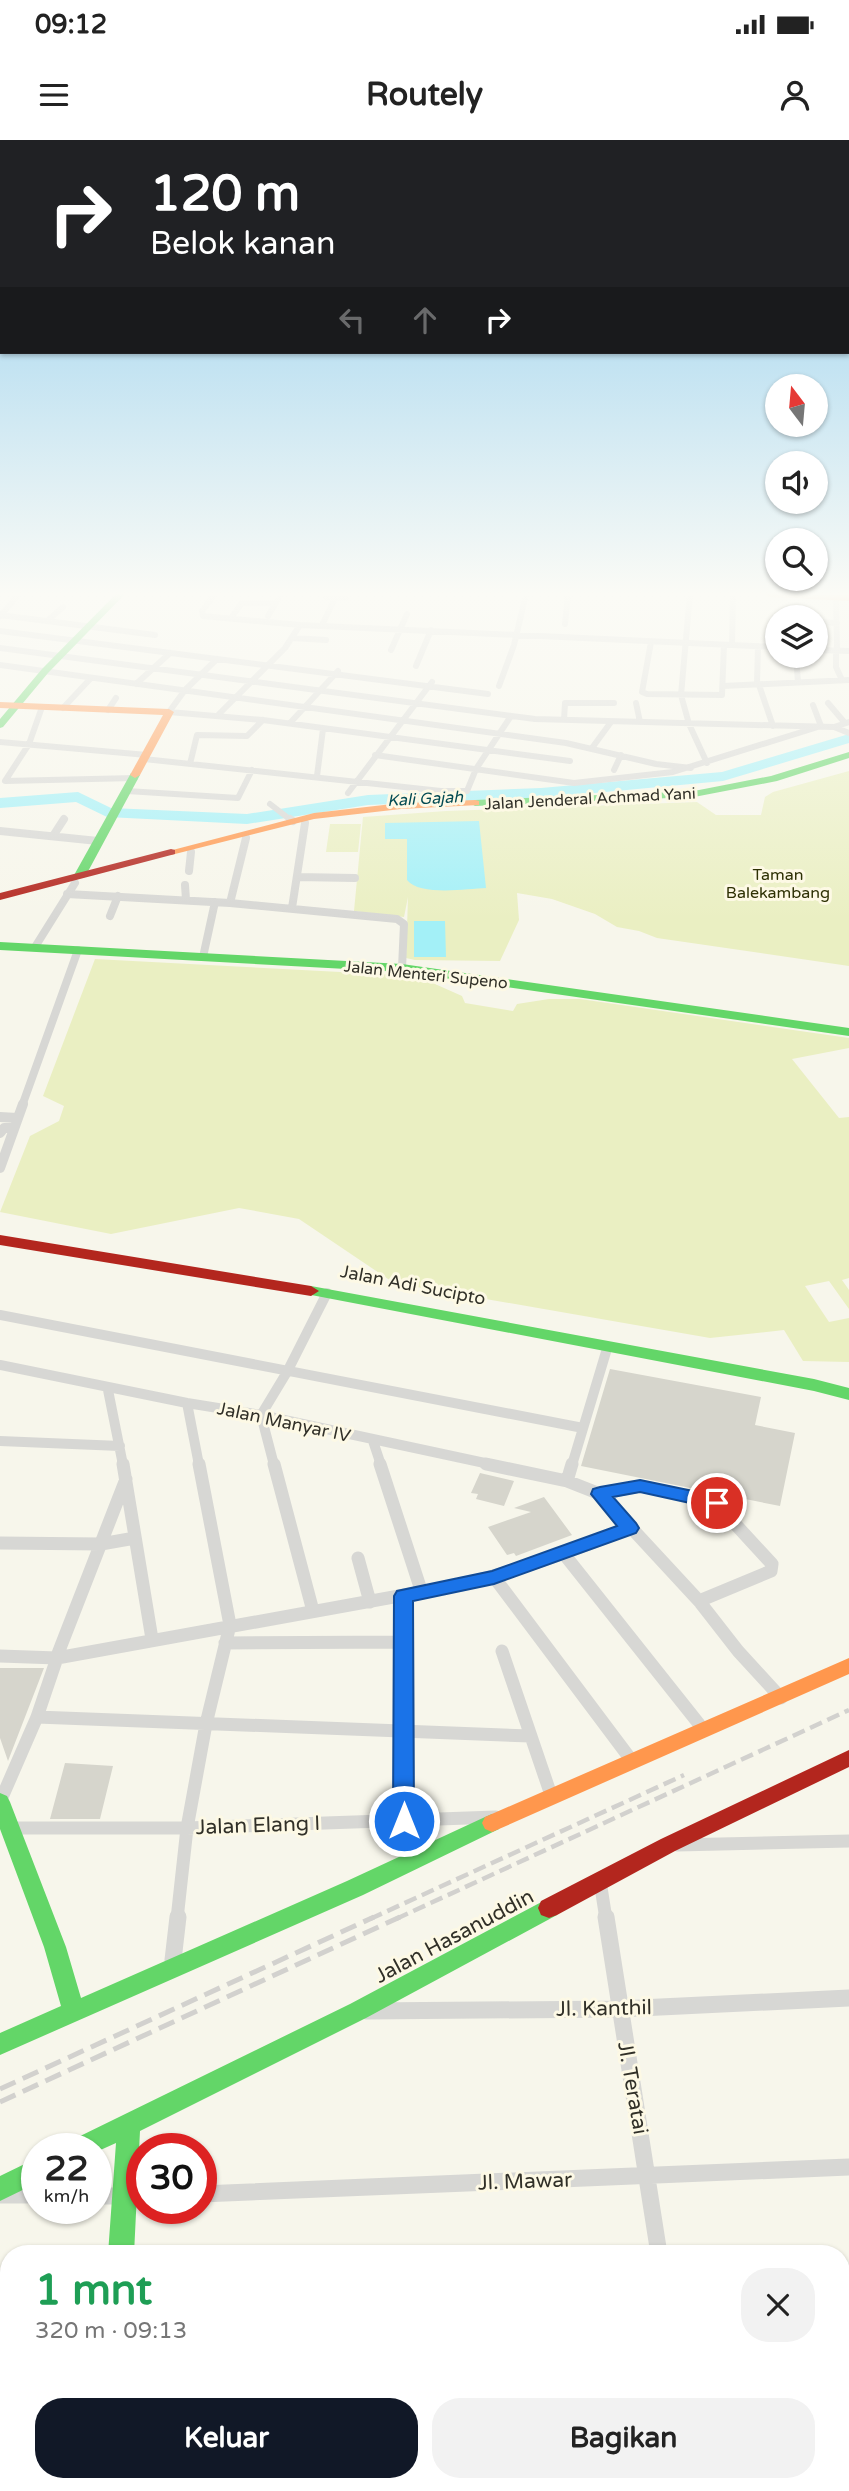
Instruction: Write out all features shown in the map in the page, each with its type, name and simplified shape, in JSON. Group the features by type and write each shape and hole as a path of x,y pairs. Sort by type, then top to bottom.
{"main road":[{"path":"0,725 8,705 63,708 112,704 169,712 74,885"},
{"name":"Jalan Jenderal Achmad Yani","path":"0,897 74,885 296,821 402,811 470,799 694,794 779,778 849,757"},
{"name":"Jalan Jenderal Achmad Yani","path":"0,903 246,838 296,821"},
{"name":"Jalan Menteri Supeno","path":"0,946 402,968 849,1032"},
{"name":"Jalan Adi Sucipto","path":"0,1235 327,1289 820,1384"},
{"name":"Jalan Adi Sucipto","path":"0,1240 327,1293 849,1389"},
{"path":"0,2044 343,1893 551,1795 849,1667"},
{"name":"Jalan Hasanuddin","path":"110,2133 358,2011 668,1845 849,1758"},
{"path":"0,1802 55,1947 73,2011"},
{"path":"130,2123 130,2133"},
{"path":"0,2189 21,2178"},
{"path":"123,2245 127,2224"}],"street":[{"path":"63,708 67,704"},
{"path":"169,712 175,704"},
{"path":"219,715 229,704"},
{"path":"282,704 566,743 656,764 691,768"},
{"path":"290,723 308,704"},
{"path":"348,793 414,704"},
{"path":"420,704 558,720 773,726 842,725"},
{"path":"558,720 565,704"},
{"path":"636,704 640,722"},
{"path":"683,704 689,724 707,762"},
{"path":"765,704 773,726"},
{"path":"828,704 849,733"},
{"path":"813,705 821,726"},
{"path":"42,707 29,744 5,782 131,785 238,798 252,770"},
{"path":"169,712 290,723 570,761"},
{"path":"219,736 229,716"},
{"path":"0,742 317,776 440,791 470,799 476,769 512,716"},
{"path":"190,764 197,735 247,736 263,720"},
{"path":"592,748 611,722"},
{"path":"374,755 574,783 640,777 691,768 821,726"},
{"path":"317,776 324,729"},
{"path":"614,770 621,755"},
{"path":"270,804 296,821 297,877 292,908"},
{"path":"53,836 64,819"},
{"path":"0,831 35,830 53,836 99,841"},
{"path":"230,903 246,838"},
{"path":"189,871 191,852"},
{"path":"297,877 355,878"},
{"path":"34,947 74,885 118,896 292,908 401,920 404,924 402,968"},
{"path":"185,885 186,900"},
{"path":"110,916 118,896"},
{"path":"203,957 215,902"},
{"path":"0,1168 78,950"},
{"path":"0,1117 16,1123"},
{"path":"0,1133 4,1128 16,1123"},
{"path":"313,1611 261,1415 287,1372 327,1293"},
{"path":"0,1315 583,1428"},
{"path":"567,1481 606,1352"},
{"name":"Jalan Manyar IV","path":"0,1365 187,1403 261,1415 567,1481 600,1494"},
{"path":"108,1390 126,1478 152,1639"},
{"path":"173,1960 187,1828 206,1724 230,1625 187,1403"},
{"path":"0,1441 120,1446"},
{"path":"373,1441 422,1593"},
{"path":"0,1802 37,1717 57,1657 126,1478"},
{"path":"699,1601 771,1571 772,1564 714,1501 635,1486 600,1494 699,1601 738,1651 781,1698"},
{"path":"0,1656 57,1657 422,1593 494,1577 564,1554 629,1528"},
{"path":"0,1543 101,1544 135,1538"},
{"path":"564,1554 699,1724"},
{"path":"358,1558 370,1602"},
{"path":"494,1577 632,1761"},
{"path":"404,1596 404,1821"},
{"path":"225,1643 404,1642"},
{"path":"502,1651 551,1795"},
{"path":"37,1717 530,1736"},
{"name":"Jalan Elang I","path":"9,1828 187,1828 506,1817"},
{"path":"668,1845 849,1841"},
{"name":"Jl. Teratai","path":"600,1881 658,2245"},
{"name":"Jl. Kanthil","path":"358,2011 619,2009 849,1998"},
{"name":"Jl. Mawar","path":"217,2192 849,2167"},
{"path":"0,2195 21,2195"}],"green space":[{"name":"Taman Balekambang","path":"849,771 849,966 657,938 617,927 595,914 552,899 517,893 519,920 500,961 415,960 406,958 408,897 404,917 354,911 363,817 446,811 697,802 716,815 761,815 765,797 773,792"},
{"path":"330,824 361,824 358,852 326,852"},
{"path":"95,959 417,976 462,996 465,1003 513,1011 517,1004 549,999 580,999 849,1038 849,1048 792,1059 839,1118 849,1117 849,1278 842,1280 849,1290 849,1309 829,1281 805,1286 829,1322 849,1318 849,1362 803,1361 784,1330 710,1338 394,1283 299,1219 239,1208 111,1234 0,1212 30,1136 59,1121 64,1106 43,1096"}],"water":[{"path":"479,821 486,888 432,890 413,885 407,880 407,839 385,839 385,823"},
{"path":"414,921 445,921 446,957 414,957"}],"building":[{"path":"610,1369 761,1397 755,1425 795,1433 780,1506 581,1466"},
{"path":"480,1473 514,1481 504,1506 476,1499 478,1494 471,1493"},
{"path":"544,1497 572,1535 516,1556 514,1553 507,1555 488,1527 531,1512 514,1508"},
{"path":"0,1668 44,1668 8,1761 0,1738"},
{"path":"65,1763 113,1766 100,1819 50,1819"}],"waterway":[{"name":"Kali Gajah","path":"0,803 78,797 107,812 247,819 368,800 541,793 723,776 849,738"}],"railway":[{"path":"396,1919 849,1710"},
{"path":"370,1919 684,1775"},
{"path":"0,2089 374,1917"},
{"path":"0,2102 400,1917"}],"traffic: fast":[{"path":"0,725 18,704"},
{"path":"475,803 694,794 773,779 849,755"},
{"path":"79,877 135,775"},
{"path":"0,946 402,968 849,1032"},
{"path":"311,1291 814,1385 849,1394"},
{"path":"0,1802 55,1947 73,2010"},
{"path":"0,2044 355,1888 492,1823"},
{"path":"110,2133 358,2011 549,1908"},
{"path":"122,2245 129,2123"},
{"path":"0,2189 21,2178"}],"traffic: slow":[{"path":"0,705 169,712 135,775"},
{"path":"171,852 314,816 401,806 475,803"},
{"path":"492,1823 849,1666"}],"traffic: jam":[{"path":"0,897 171,852"},
{"path":"0,1240 311,1291"},
{"path":"549,1908 668,1845 849,1758"}],"route":[{"path":"404,1821 404,1596 494,1577 564,1554 629,1528 600,1494 640,1486 717,1503"}]}
